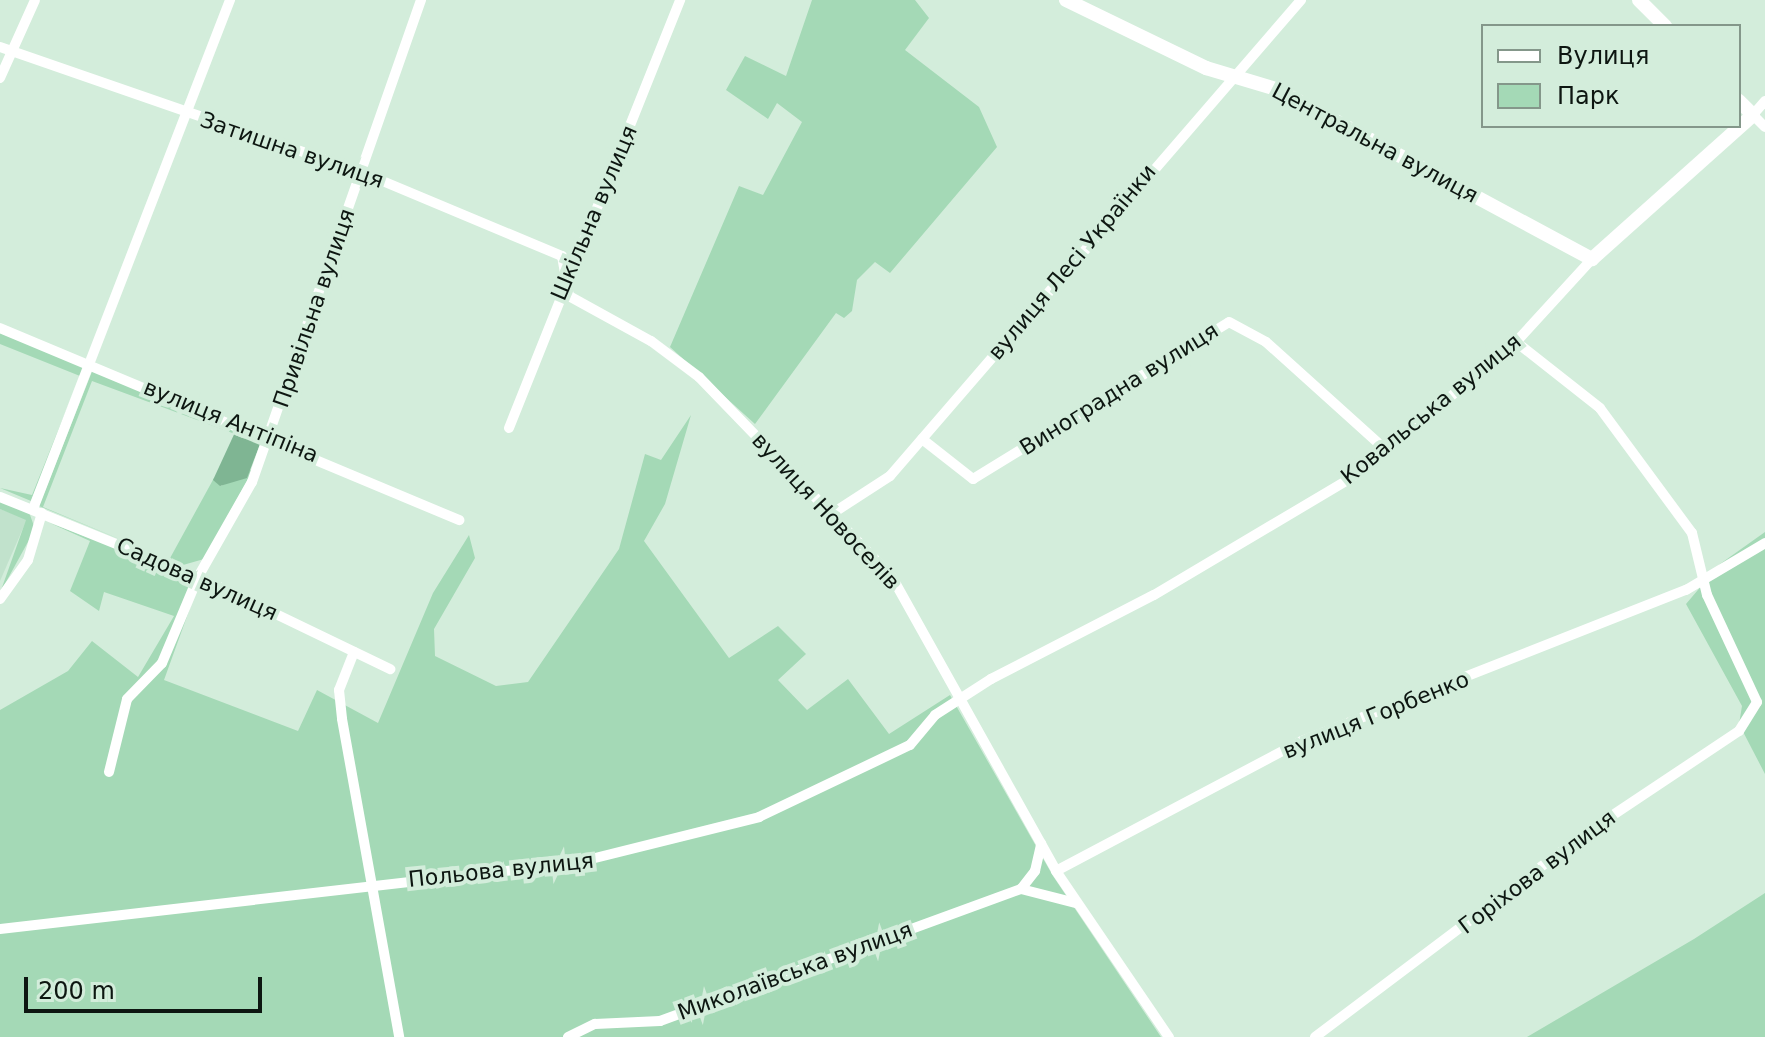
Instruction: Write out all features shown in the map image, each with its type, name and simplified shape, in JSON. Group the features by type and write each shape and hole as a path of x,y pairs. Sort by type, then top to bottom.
{"street":[{"path":"0,78 35,0"},
{"path":"0,599 28,560 38,511 91,364 230,0"},
{"name":"Привільна вулиця","path":"109,772 127,699 162,663 198,577 252,482 421,0"},
{"name":"Шкільна вулиця","path":"509,428 567,275 680,0"},
{"name":"Центральна вулиця","path":"1066,0 1237,78 1276,89 1592,259"},
{"name":"вулиця Лесі Українки","path":"833,513 890,476 1157,158 1237,78 1301,0"},
{"path":"1639,0 1663,24"},
{"name":"Затишна вулиця","path":"0,47 361,172 562,256 567,275"},
{"name":"Ковальська вулиця","path":"1741,126 1765,101"},
{"path":"1741,103 1765,127"},
{"name":"Ковальська вулиця","path":"963,697 1154,595 1386,450 1516,342 1592,259 1738,128"},
{"name":"вулиця Новоселів","path":"567,275 569,296 651,341 699,377 892,577 963,697 1056,871 1169,1037"},
{"name":"Виноградна вулиця","path":"922,439 973,479 1229,322 1266,342 1386,450"},
{"name":"вулиця Антіпіна","path":"0,328 269,434 460,520"},
{"path":"1516,342 1600,408 1631,443 1692,533 1705,579"},
{"name":"Садова вулиця","path":"0,497 198,577 390,669"},
{"name":"вулиця Горбенко","path":"1056,871 1302,741 1377,717 1705,579 1765,543"},
{"name":"Горіхова вулиця","path":"1315,1037 1586,833 1739,731 1754,706 1757,694 1705,579"},
{"path":"354,652 339,690 370,884 399,1037"},
{"name":"Польова вулиця","path":"0,929 600,859 738,824 910,745 963,697"},
{"path":"1041,844 1035,871 1021,889 1078,903"},
{"name":"Миколаївська вулиця","path":"568,1037 595,1024 660,1021 1021,889"}],"shaded area":[{"path":"237,428 262,439 247,478 220,486 213,480"},
{"path":"0,509 27,519 0,581"}],"green space":[{"path":"812,0 915,0 929,18 905,50 979,107 997,147 890,273 875,262 857,280 852,311 844,318 836,313 755,424 670,347 739,186 763,195 802,122 777,103 768,119 726,90 745,56 786,76"},
{"path":"0,333 85,367 31,501 0,488 32,495 80,376 0,344"},
{"path":"93,369 240,427 235,434 92,381 43,507 129,543 39,506"},
{"path":"691,415 665,504 644,541 729,658 778,626 806,654 778,680 807,710 848,679 889,734 950,695 1053,876 1161,1037 0,1037 0,710 68,671 92,641 138,677 174,616 104,592 99,611 70,591 90,541 50,523 185,574 198,586 164,680 298,731 317,690 378,723 433,593 469,535 475,558 434,629 435,656 496,686 528,682 619,549 645,454 661,460"},
{"path":"254,468 204,559 183,565 169,560 214,478 221,486"},
{"path":"0,501 29,512 35,529 0,593 26,520 0,509"},
{"path":"1765,532 1765,774 1739,724 1742,706 1686,604 1720,564"},
{"path":"1765,893 1765,1037 1527,1037 1694,939"}]}
